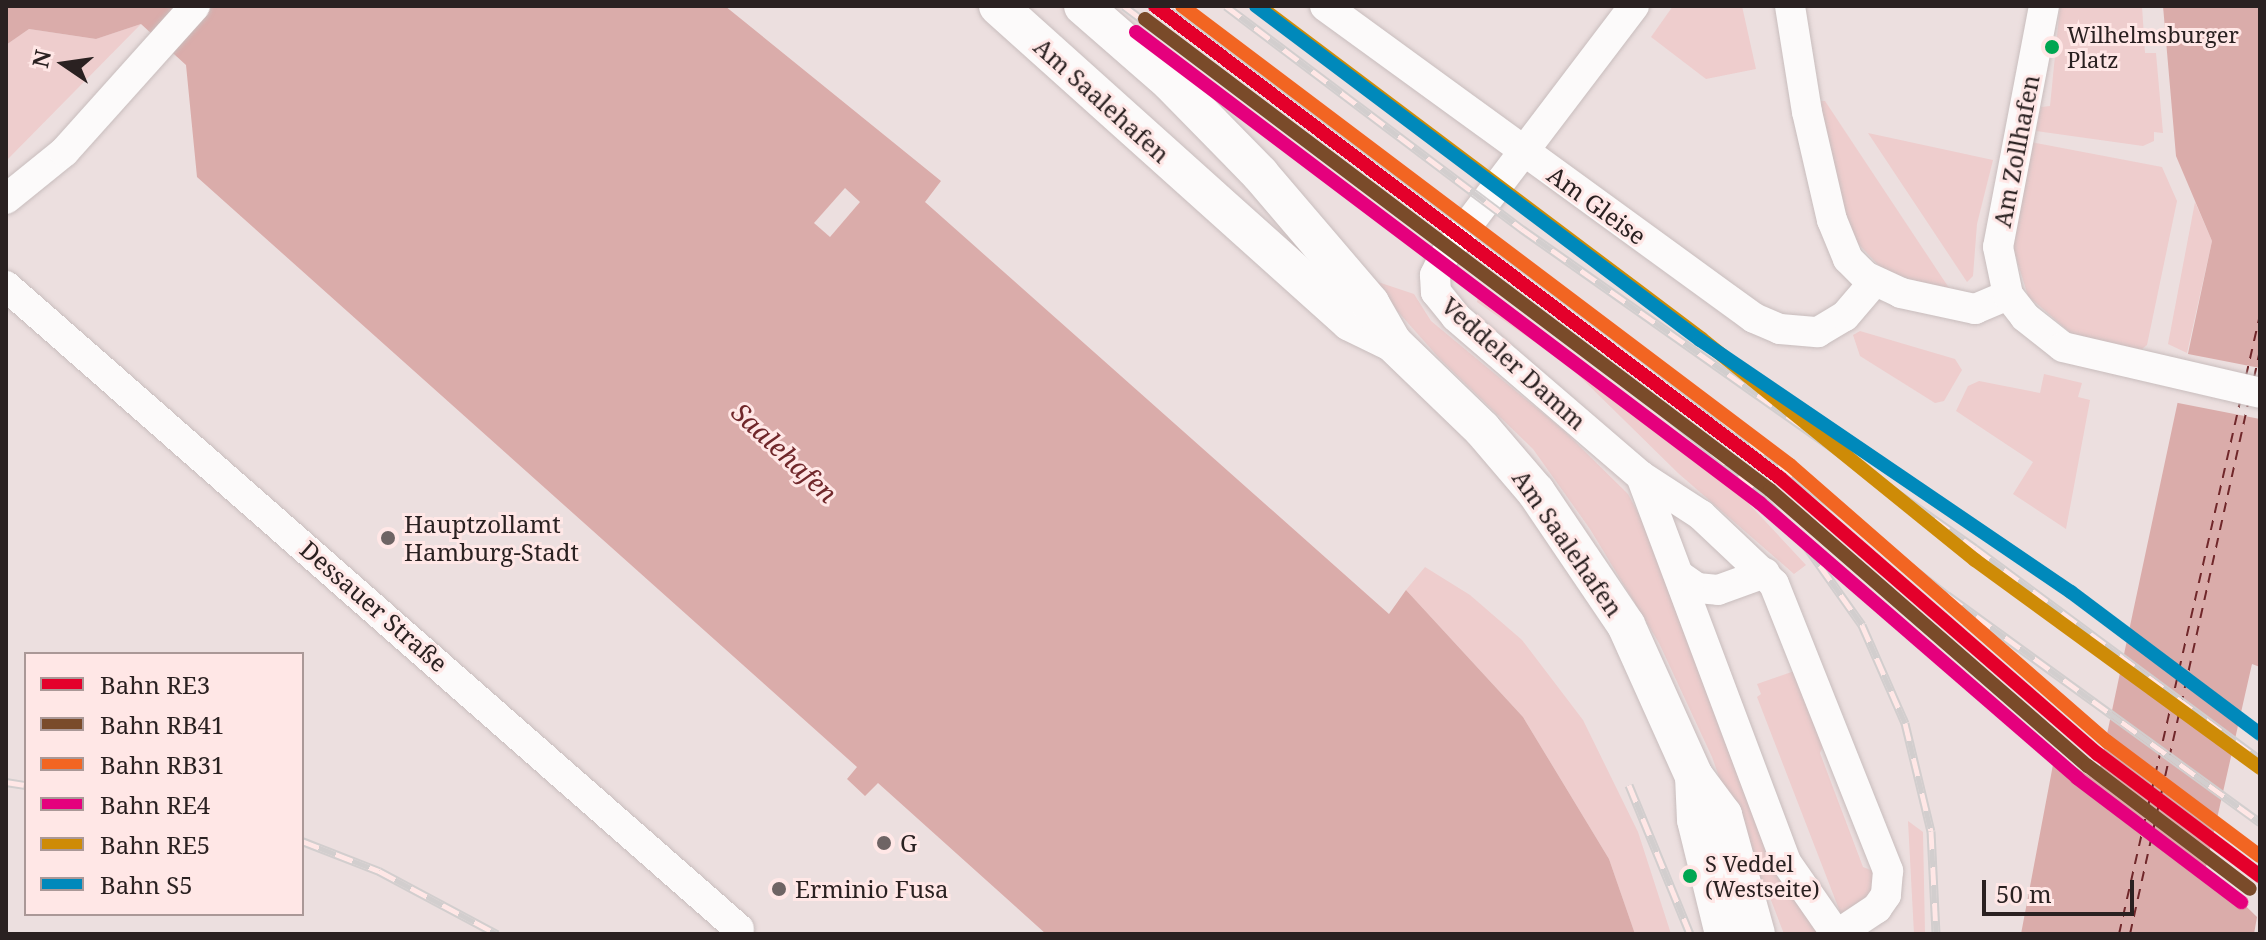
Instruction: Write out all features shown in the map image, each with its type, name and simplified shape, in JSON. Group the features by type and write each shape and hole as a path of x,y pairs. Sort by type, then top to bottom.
{"main road":[{"name":"Am Saalehafen","path":"998,6 1338,312 1393,343 1482,429 1561,525 1626,625 1694,776 1723,815 1756,934"},
{"name":"Am Saalehafen","path":"1083,6 1170,82 1260,174 1370,303 1393,343"},
{"name":"Am Saalehafen","path":"1694,776 1696,820 1724,934"}],"street":[{"path":"6,199 64,152 195,6"},
{"name":"Am Gleise","path":"1325,6 1754,318 1780,329 1829,328 1874,282"},
{"name":"Veddeler Damm","path":"1634,6 1443,258 1435,275 1436,292 1456,317 1641,476 1701,515 1765,573 1784,602 1888,871 1886,895 1877,908 1837,934 1786,862 1641,476"},
{"path":"1790,6 1804,95 1842,248 1874,282 1975,309 2008,295 2025,317 2063,347 2260,393"},
{"name":"Am Zollhafen","path":"2008,295 1998,247 2044,6"},
{"name":"Dessauer Straße","path":"6,286 739,929"},
{"path":"1680,576 1697,588 1718,590 1765,573"}],"shaded area":[{"path":"1673,6 1742,6 1756,69 1706,79 1651,37"},
{"path":"2060,6 2142,6 2145,53 2156,53 2163,133 2154,132 2154,141 2143,146 2036,131 2041,107 2050,106"},
{"path":"141,24 6,161 6,45 29,29 96,39"},
{"path":"1818,101 1825,101 1951,291 1885,272 1844,229"},
{"path":"1868,133 1993,160 1977,224 1973,276 1967,282"},
{"path":"2026,141 2162,167 2177,201 2147,345 2136,354 2080,341 2028,296 2011,241"},
{"path":"2195,202 2212,241 2187,353 2168,344"},
{"path":"1369,279 1414,294 1431,321 1563,430 1628,494 1651,537 1782,881 1820,934 1784,934 1764,882 1757,883 1712,757 1659,643 1590,529 1533,449 1439,358"},
{"path":"1480,286 1581,359 1724,477 1806,565 1794,574 1678,473 1568,365 1477,302"},
{"path":"1860,331 1955,359 1962,370 1944,401 1935,403 1860,356 1853,335"},
{"path":"2044,374 2082,383 2078,397 2090,400 2066,529 2013,494 2033,462 1956,411 1968,386 1979,381 2040,393"},
{"path":"1425,567 1470,595 1522,640 1583,720 1638,832 1671,934 1635,934 1609,859 1523,717 1406,590"},
{"path":"1800,669 1827,738 1820,753 1863,867 1878,873 1872,894 1842,917 1757,697 1761,694 1757,684"},
{"path":"1908,821 1923,832 1925,934 1914,934"}],"water":[{"name":"Saalehafen","path":"6,6 725,6 941,181 925,202 1389,614 1406,590 1523,717 1609,859 1635,934 1046,934 878,783 865,796 847,779 857,767 197,177 186,65 141,24 96,39 29,29 6,45"},
{"path":"2163,6 2260,6 2260,667 2252,664 2206,867 2257,917 2254,934 2021,934 2055,754 2097,781 2212,241 2176,156"}],"pier":[{"path":"845,188 860,202 830,237 814,223"},
{"path":"2183,353 2260,368 2260,419 2173,402"}],"ferry route":[{"path":"2246,376 2260,315"},
{"path":"2254,378 2260,350"},
{"path":"2119,934 2240,402"},
{"path":"2130,934 2248,404"}],"railway":[{"path":"1124,6 1656,406 1740,475 1799,536 1862,625 1905,723 1931,831 1936,934"},
{"path":"1175,6 1637,353 1947,595 2260,822"},
{"path":"1226,6 1522,229 1975,548 2260,760"},
{"path":"6,782 24,785"},
{"path":"1629,785 1690,934"},
{"path":"304,842 379,871 497,934"}],"rail line":[{"name":"RE3","path":"1155,6 1780,478 2098,754 2260,876"},
{"name":"RB31","path":"1182,6 1790,465 2108,742 2260,856"},
{"name":"S5","path":"1256,6 1700,340 2071,592 2260,734"},
{"name":"RE5","path":"1259,6 1702,339 1975,560 2260,768"},
{"name":"RB41","path":"1145,19 1770,490 2088,766 2250,889"},
{"name":"RE4","path":"1136,32 1760,503 2077,778 2241,902"}],"place":[{"name":"Wilhelmsburger Platz","path":"2052,47"},
{"name":"Hauptzollamt Hamburg-Stadt","path":"388,538"},
{"name":"G","path":"884,843"},
{"name":"S Veddel (Westseite)","path":"1690,876"},
{"name":"Erminio Fusa","path":"779,889"}]}
